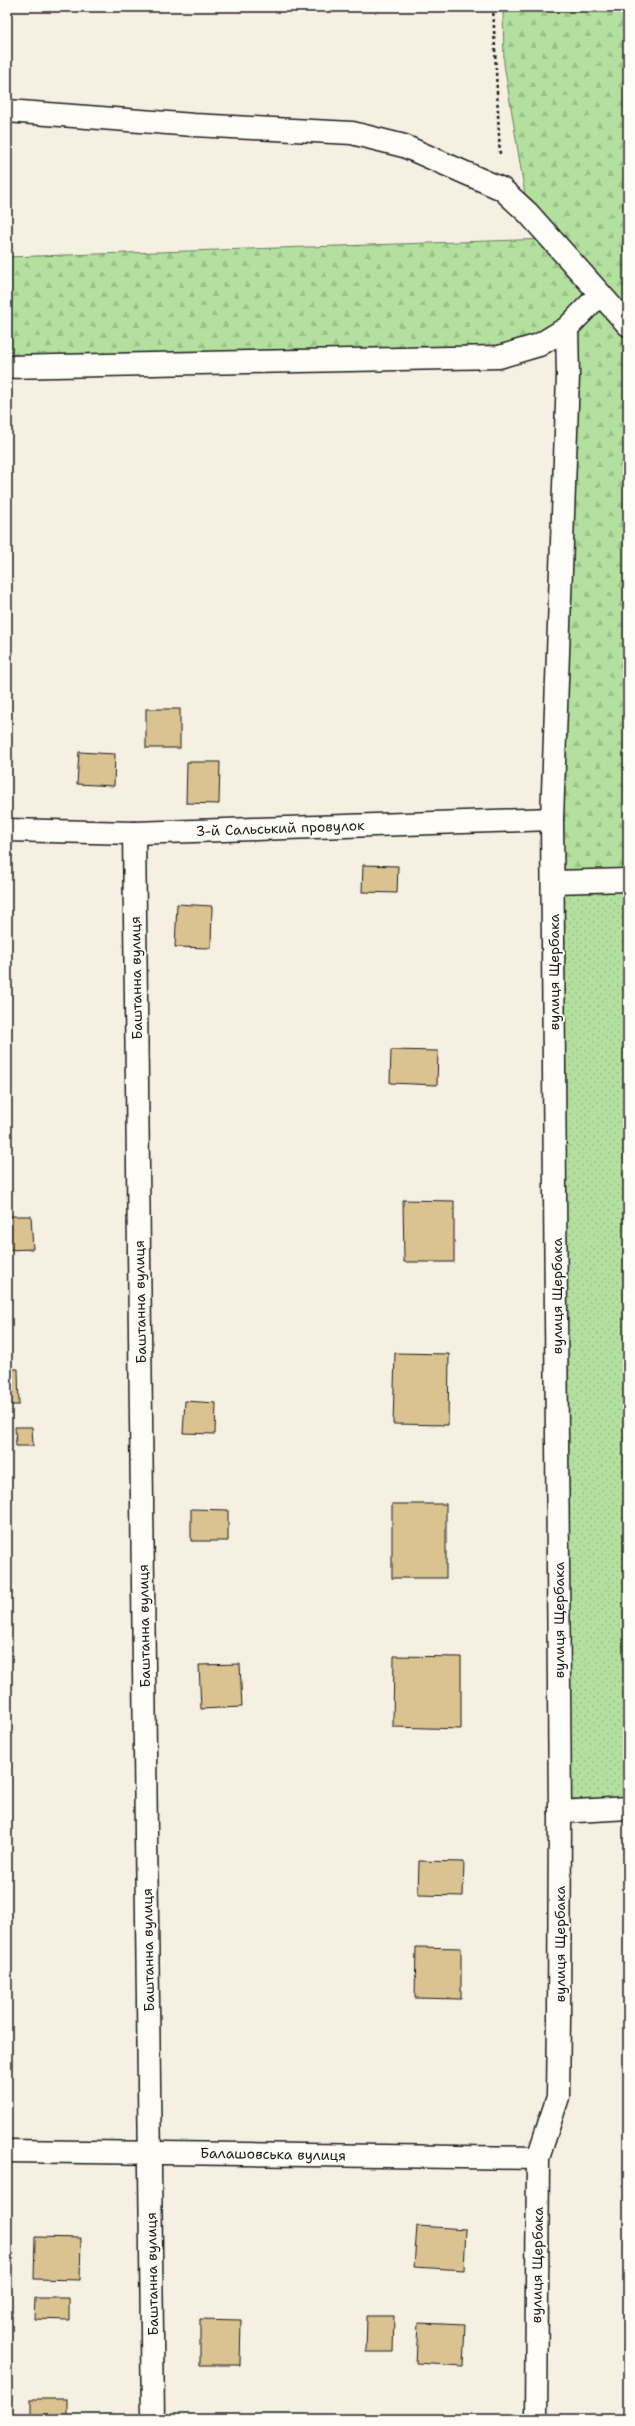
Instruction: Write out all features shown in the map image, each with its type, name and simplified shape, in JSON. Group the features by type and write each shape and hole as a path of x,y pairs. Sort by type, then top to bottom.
{"street":[{"path":"7,112 194,125 352,133 404,146 502,189 528,213 628,325"},
{"path":"7,367 499,357 539,345 567,328 600,294"},
{"name":"вулиця Щербака","path":"536,2419 538,2158 558,2097 560,1812 554,882 552,819 568,376 567,328"},
{"name":"3-й Сальський провулок","path":"7,830 134,833 552,819"},
{"name":"Баштанна вулиця","path":"134,833 153,2419"},
{"path":"554,882 628,880"},
{"path":"560,1812 628,1808"},
{"name":"Балашовська вулиця","path":"7,2151 538,2158"}],"path":[{"path":"493,7 502,189"}],"green space":[{"path":"503,7 628,7 628,880 554,882 567,328 539,345 7,367 7,257 549,239 528,213 504,64"},
{"path":"628,880 628,1808 560,1812 554,882"}],"building":[{"path":"146,709 180,709 180,748 146,748"},
{"path":"79,752 115,754 114,786 77,784"},
{"path":"187,762 220,762 219,804 186,803"},
{"path":"363,865 398,866 397,893 362,892"},
{"path":"177,904 212,906 211,948 175,947"},
{"path":"391,1050 438,1051 437,1085 390,1083"},
{"path":"403,1200 454,1201 454,1262 404,1262"},
{"path":"7,1216 31,1216 33,1249 7,1250"},
{"path":"395,1353 449,1354 448,1425 393,1424"},
{"path":"7,1369 18,1369 19,1405 7,1405"},
{"path":"185,1401 216,1403 215,1434 183,1433"},
{"path":"15,1427 32,1427 33,1446 16,1446"},
{"path":"392,1504 446,1504 446,1578 392,1578"},
{"path":"191,1509 228,1510 228,1541 191,1541"},
{"path":"394,1656 461,1657 461,1729 393,1727"},
{"path":"240,1664 242,1707 201,1709 199,1665"},
{"path":"419,1861 464,1862 463,1896 418,1895"},
{"path":"416,1947 461,1948 461,1999 415,1998"},
{"path":"417,2226 466,2229 464,2270 414,2267"},
{"path":"35,2237 81,2238 80,2280 34,2279"},
{"path":"35,2298 69,2298 69,2320 34,2319"},
{"path":"367,2316 394,2316 393,2352 366,2352"},
{"path":"200,2319 241,2320 240,2365 200,2365"},
{"path":"418,2323 465,2325 463,2366 416,2363"},
{"path":"31,2399 67,2399 67,2419 31,2419"}]}
